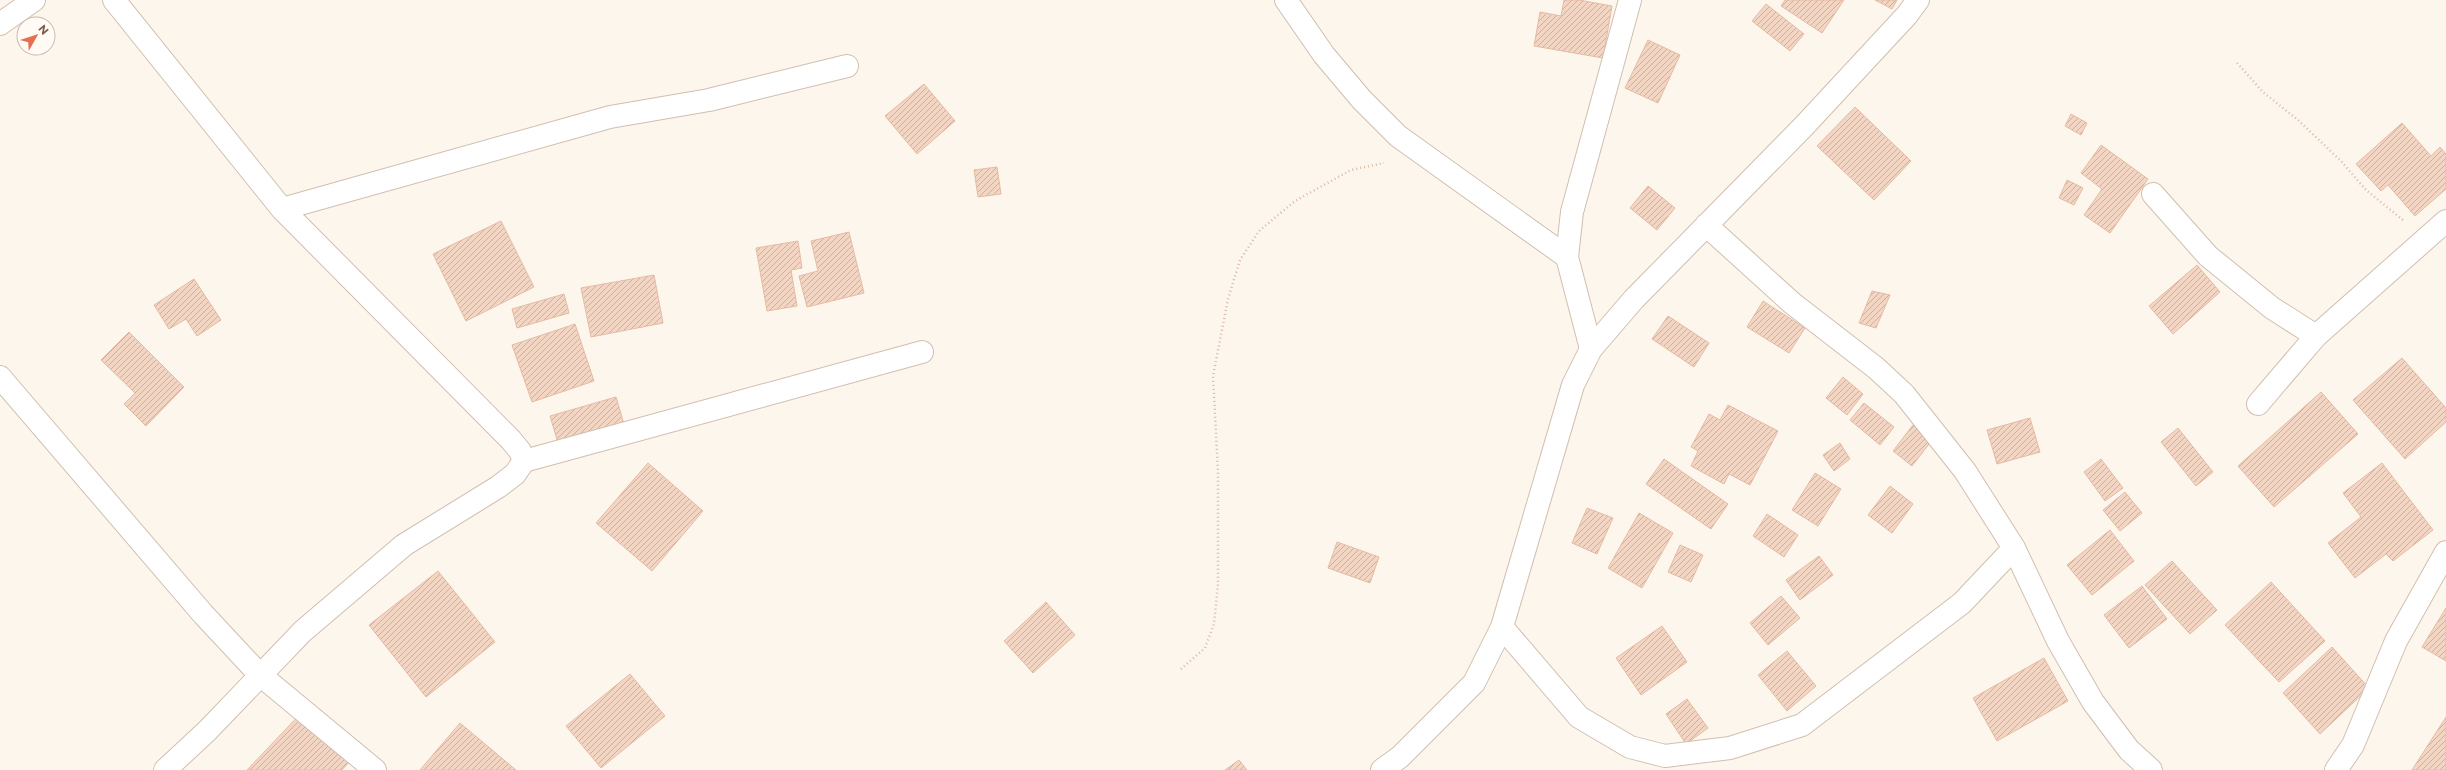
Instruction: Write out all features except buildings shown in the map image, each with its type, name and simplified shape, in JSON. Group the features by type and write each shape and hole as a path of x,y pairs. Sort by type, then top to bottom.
{"street":[{"path":"0,24 34,0"},
{"path":"114,0 282,209 511,440 520,451 524,461"},
{"path":"1286,0 1324,55 1362,100 1398,136 1422,155 1567,257"},
{"path":"1591,349 1567,257 1572,212 1630,0"},
{"path":"1382,770 1400,757 1474,683 1502,627 1573,384 1591,349 1634,299 1809,120 1907,15 1918,0"},
{"path":"282,209 610,117 709,100 847,66"},
{"path":"2154,194 2208,256 2272,308 2316,336"},
{"path":"2258,404 2316,336 2395,264 2425,241 2446,221"},
{"path":"1706,225 1792,303 1876,368 1904,394 1964,471 2014,548 2058,641 2093,702 2129,750 2151,770"},
{"path":"165,770 207,731 260,674 303,631 404,544 498,487 515,474 524,461 922,352"},
{"path":"0,377 198,608 260,674 375,770"},
{"path":"1502,627 1579,717 1630,747 1665,756 1730,748 1802,725 1962,603 2014,548"},
{"path":"2336,770 2353,745 2396,641 2446,552"}],"path":[{"path":"2237,63 2263,92 2298,120 2341,162 2366,190 2425,241"},
{"path":"1181,669 1205,648 1214,624 1218,584 1218,472 1213,376 1228,299 1240,260 1259,230 1295,202 1350,170 1422,155"}]}
